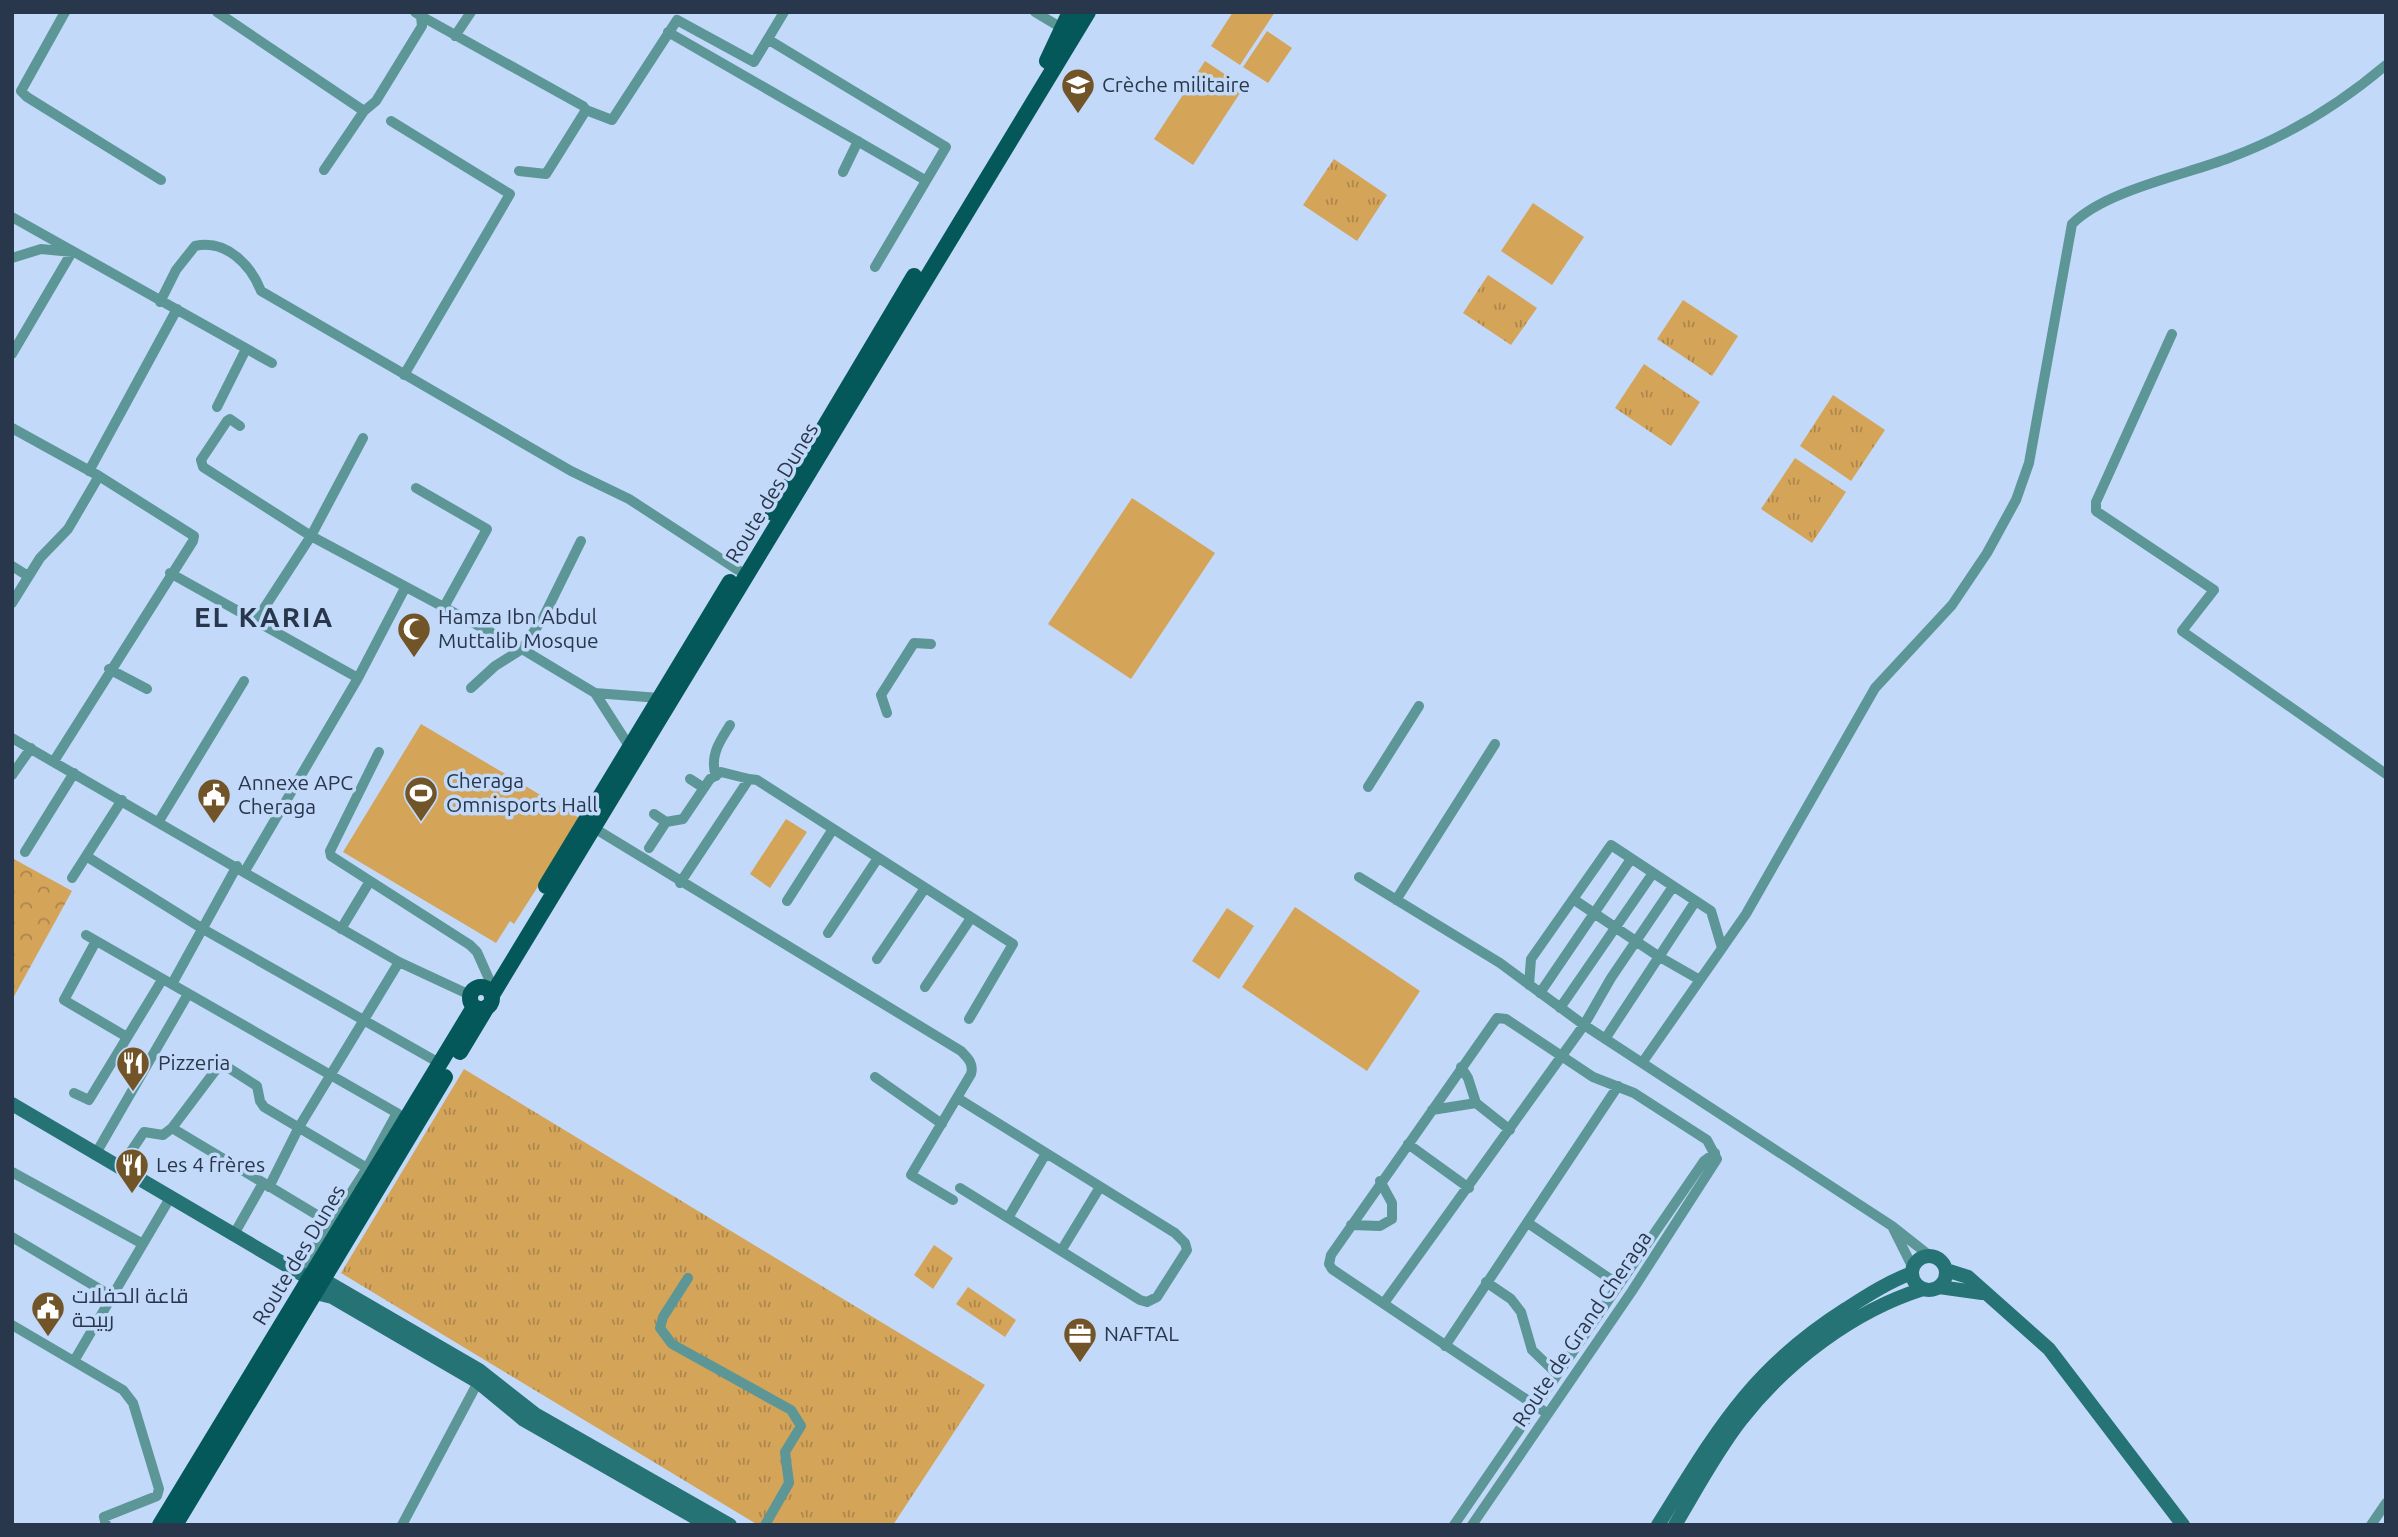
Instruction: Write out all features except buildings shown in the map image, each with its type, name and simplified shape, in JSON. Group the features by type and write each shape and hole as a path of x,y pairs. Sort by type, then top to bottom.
{"main road":[{"name":"Route des Dunes","path":"175,1525 402,1117 441,1064 633,752 1068,32 1070,12"},
{"name":"Route des Dunes","path":"160,1525 312,1281 483,995 594,828 659,698 857,370 1046,62 1068,32 1088,12"}],"street":[{"path":"65,12 22,91 161,180"},
{"path":"217,12 364,111"},
{"path":"455,36 471,12"},
{"path":"418,14 586,110 612,120 677,20 754,62 784,12"},
{"path":"1035,12 1068,32"},
{"path":"324,170 364,111 376,101 422,26 418,14"},
{"path":"668,32 925,180"},
{"path":"769,40 946,147 875,267"},
{"path":"1642,1063 1746,914 1875,688 1952,605 1987,553 2016,500 2029,463 2071,224 2084,211 2106,200 2232,157 2288,131 2354,93 2386,65"},
{"path":"519,171 546,174 586,110"},
{"path":"391,121 510,194 404,374"},
{"path":"843,172 858,141"},
{"path":"12,217 272,363"},
{"path":"160,302 176,270 195,246 212,245 251,268 261,291 571,471 629,499 738,570"},
{"path":"12,258 41,249 72,251"},
{"path":"12,355 72,251"},
{"path":"12,603 40,558 68,529 177,309"},
{"path":"2172,334 2096,502 2096,510 2214,590 2182,631 2386,774"},
{"path":"217,407 246,349"},
{"path":"240,426 228,419 201,464 311,536 522,649 595,693 633,752"},
{"path":"12,428 94,473 194,536 54,761"},
{"path":"257,619 311,536 363,438"},
{"path":"416,488 487,529 444,607"},
{"path":"471,688 495,666 522,649 543,618 581,541"},
{"path":"12,566 28,576"},
{"path":"170,573 257,619 358,678"},
{"path":"74,1093 89,1100 127,1037 203,929 358,678 405,588"},
{"path":"887,713 881,695 914,643 931,644"},
{"path":"109,669 147,689"},
{"path":"159,821 244,681"},
{"path":"595,693 659,698"},
{"path":"1368,787 1419,706"},
{"path":"716,775 713,766 715,754 730,725"},
{"path":"12,738 241,868 399,962 483,995"},
{"path":"1396,900 1495,744"},
{"path":"12,775 31,748"},
{"path":"379,752 330,851 331,856 471,945 483,995"},
{"path":"654,814 666,822 683,819 704,788 721,772 736,773 757,780 1013,944 969,1019"},
{"path":"25,852 75,773"},
{"path":"690,779 704,788"},
{"path":"680,883 749,779"},
{"path":"72,878 122,800"},
{"path":"649,848 666,822"},
{"path":"594,828 680,883 961,1051 973,1068 959,1099 911,1175 953,1200"},
{"path":"787,901 833,829"},
{"path":"1529,985 1531,959 1611,845 1713,914 1722,948"},
{"path":"86,856 203,929 441,1064"},
{"path":"828,933 878,858"},
{"path":"1540,993 1631,859"},
{"path":"1560,1008 1653,873"},
{"path":"1359,877 1529,985 1605,1039 1892,1226 1930,1256 1941,1261 1946,1270 1962,1274 2049,1349 2183,1525"},
{"path":"341,929 370,881"},
{"path":"877,959 925,888"},
{"path":"1384,1303 1584,1025 1672,888"},
{"path":"1573,899 1658,956 1700,980"},
{"path":"1605,1039 1695,902"},
{"path":"925,987 971,918"},
{"path":"86,935 402,1117 332,1224 312,1281"},
{"path":"96,941 64,1000 127,1037"},
{"path":"233,1236 399,962"},
{"path":"95,1155 188,994"},
{"path":"1454,1525 1535,1406 1704,1161 1715,1153 1707,1140 1618,1086 1593,1077 1501,1018 1493,1021 1329,1258 1330,1266 1445,1346 1535,1406 1548,1414"},
{"path":"119,1169 144,1132 163,1135 172,1128 221,1063 257,1086 264,1107 367,1168"},
{"path":"1461,1067 1468,1078 1476,1103 1510,1130"},
{"path":"876,1077 942,1124"},
{"path":"1445,1346 1618,1086"},
{"path":"959,1099 1045,1155 1181,1237 1187,1250 1157,1297 1147,1302 960,1188"},
{"path":"1432,1110 1476,1103"},
{"path":"12,1104 312,1281 480,1370 535,1414 730,1525"},
{"path":"172,1128 332,1224"},
{"path":"1408,1144 1469,1188"},
{"name":"Route de Grand Cheraga","path":"1472,1525 1716,1165 1715,1153"},
{"path":"1008,1218 1045,1155"},
{"path":"12,1172 143,1244"},
{"path":"1351,1225 1380,1226 1388,1224 1392,1219 1392,1203 1380,1181"},
{"path":"1061,1251 1100,1187"},
{"path":"74,1361 170,1198"},
{"path":"1528,1223 1619,1285"},
{"path":"1892,1226 1916,1285 1923,1289"},
{"path":"12,1237 113,1297"},
{"path":"1658,1525 1732,1410 1770,1366 1817,1328 1912,1270 1919,1259 1930,1256"},
{"path":"1939,1287 1946,1270"},
{"path":"688,1278 663,1317 660,1328 672,1344 791,1410 801,1426 785,1452 789,1483 765,1525"},
{"path":"312,1281 332,1297 478,1381 524,1420 708,1525"},
{"path":"1486,1282 1511,1298 1525,1320 1532,1350 1557,1374"},
{"path":"1675,1525 1730,1435 1781,1376 1843,1329 1884,1305 1923,1289 1939,1287 1987,1294"},
{"path":"12,1325 123,1390 133,1403 159,1482 157,1496 104,1517 106,1525"},
{"path":"402,1525 478,1381"},
{"path":"2371,1525 2386,1503"}],"green space":[{"path":"1233,12 1275,12 1240,65 1211,46"},
{"path":"1267,31 1292,48 1268,83 1243,67"},
{"path":"1205,61 1244,87 1193,165 1154,139"},
{"path":"1334,159 1387,195 1357,241 1303,205"},
{"path":"1533,203 1584,237 1552,285 1501,251"},
{"path":"1488,275 1537,308 1511,345 1463,313"},
{"path":"1683,300 1738,336 1712,376 1657,339"},
{"path":"1644,364 1700,402 1671,446 1615,408"},
{"path":"1833,395 1885,430 1851,481 1800,446"},
{"path":"1795,458 1846,492 1812,543 1761,509"},
{"path":"1132,498 1215,553 1131,679 1048,624"},
{"path":"421,724 581,819 514,924 510,921 496,943 343,852"},
{"path":"786,819 807,832 770,888 750,874"},
{"path":"12,858 72,891 12,1000"},
{"path":"1295,907 1420,991 1367,1071 1242,987"},
{"path":"1227,908 1254,926 1219,979 1192,961"},
{"path":"464,1069 985,1385 893,1525 758,1525 341,1273"},
{"path":"934,1245 953,1258 933,1289 914,1275"},
{"path":"968,1287 1016,1320 1005,1337 956,1304"}],"place":[{"name":"Crèche militaire","path":"1078,115"},
{"name":"Hamza Ibn Abdul Muttalib Mosque","path":"414,659"},
{"name":"Cheraga Omnisports Hall","path":"421,823"},
{"name":"Annexe APC Cheraga","path":"214,825"},
{"name":"Pizzeria","path":"133,1093"},
{"name":"Les 4 frères","path":"132,1195"},
{"name":"قاعة الحفلات ربيحة","path":"48,1338"},
{"name":"NAFTAL","path":"1080,1364"}],"district":[{"name":"EL KARIA","path":"264,617"}]}
